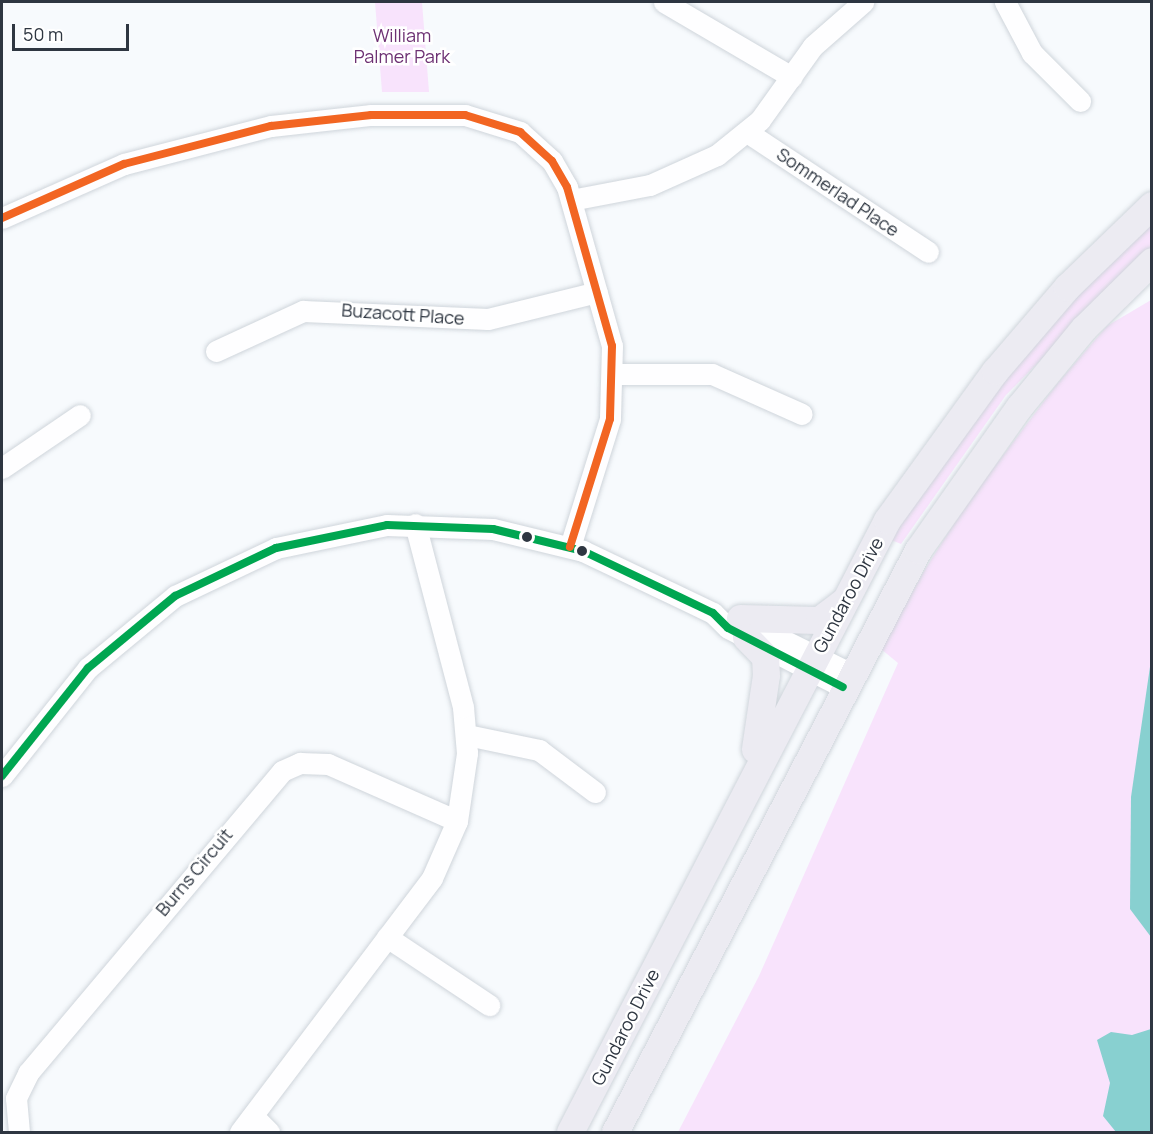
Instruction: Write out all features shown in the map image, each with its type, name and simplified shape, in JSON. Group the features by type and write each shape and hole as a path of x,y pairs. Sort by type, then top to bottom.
{"main road":[{"name":"Gundaroo Drive","path":"570,1132 743,793 845,600 932,451 1067,287 1152,205"},
{"path":"615,1132 847,680 918,550 986,451 1084,328 1152,261"},
{"path":"743,628 819,620 845,600"},
{"path":"743,628 765,657 766,675 763,721 743,793"}],"street":[{"path":"664,2 792,77"},
{"path":"572,200 668,179 717,155 747,132 826,32 863,2"},
{"path":"1005,2 1032,53 1080,101"},
{"path":"2,218 77,182 172,148 271,126 382,114 465,115 507,125 552,161 572,200 597,292 615,374 610,419 570,547"},
{"name":"Sommerlad Place","path":"747,132 928,252"},
{"name":"Buzacott Place","path":"216,351 303,310 488,319 597,292"},
{"path":"615,374 712,374 802,414"},
{"path":"2,468 80,415"},
{"path":"2,776 101,654 151,612 206,579 255,556 331,533 415,524 493,529 570,547 713,613 847,680"},
{"path":"269,1132 246,1124 432,878 457,821 467,735 415,524"},
{"path":"467,735 539,750 595,792"},
{"name":"Burns Circuit","path":"19,1132 16,1098 28,1073 282,771 300,763 328,764 457,821"},
{"path":"387,937 489,1005"}],"green space":[{"name":"William Palmer Park","path":"375,2 422,2 429,92 382,92"},
{"path":"1151,217 1151,249 1006,395 901,544 889,539 1029,345"},
{"path":"1151,300 1151,1132 678,1132 759,976 898,663 881,649 924,571 967,503 1057,384 1107,326"}],"water":[{"path":"1151,660 1152,937 1130,909 1131,797"},
{"path":"1151,1029 1151,1132 1116,1132 1103,1116 1110,1083 1097,1040 1111,1032 1132,1035"}],"transit line":[{"path":"2,218 124,164 271,126 371,115 465,115 520,132 552,161 567,187 612,346 610,419 570,547"},
{"path":"2,776 88,668 175,596 276,548 387,525 493,529 583,551 713,613 728,628 843,687"}]}
